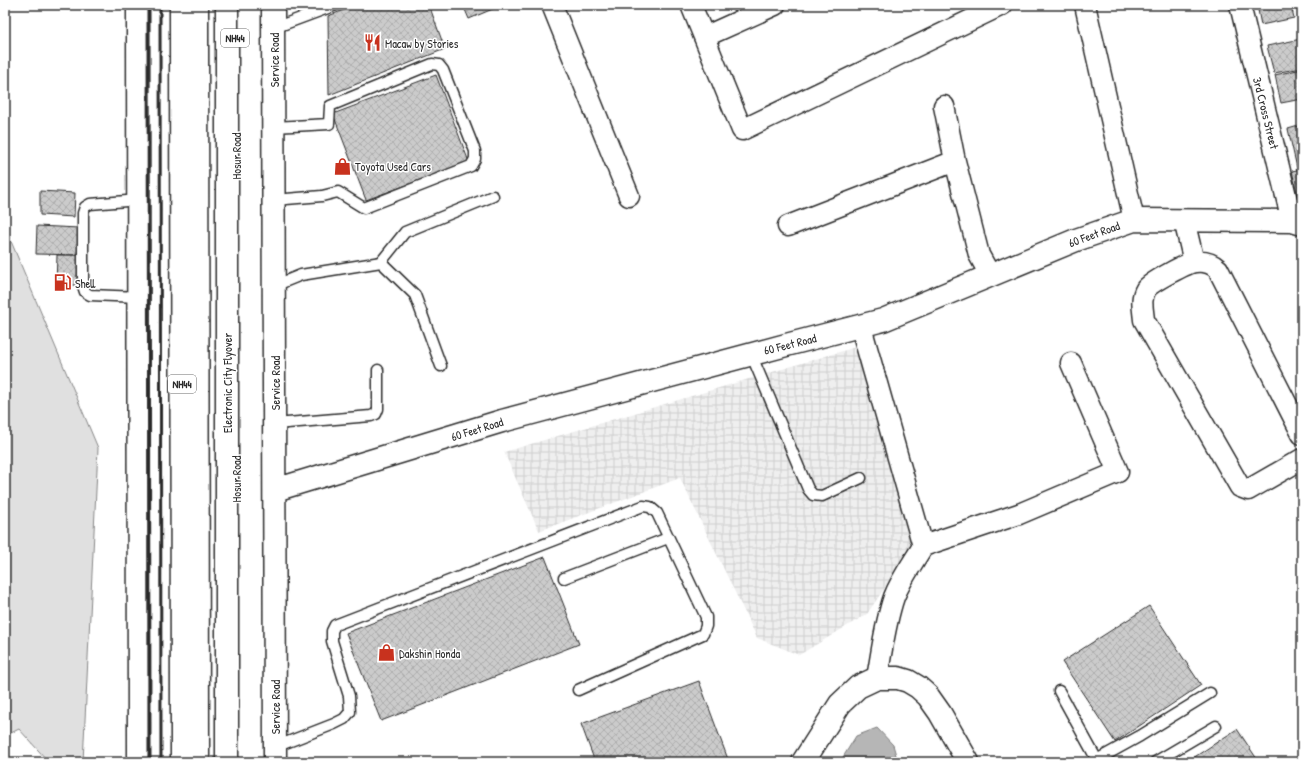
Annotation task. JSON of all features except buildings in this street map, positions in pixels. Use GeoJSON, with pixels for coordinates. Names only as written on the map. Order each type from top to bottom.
{"type":"FeatureCollection","features":[{"type":"Feature","properties":{"kind":"main road"},"geometry":{"type":"LineString","coordinates":[[138,5],[140,762]]}},
{"type":"Feature","properties":{"kind":"main road","name":"NH44"},"geometry":{"type":"LineString","coordinates":[[182,5],[182,762]]}},
{"type":"Feature","properties":{"kind":"main road"},"geometry":{"type":"LineString","coordinates":[[197,5],[198,762]]}},
{"type":"Feature","properties":{"kind":"main road","name":"Electronic City Flyover"},"geometry":{"type":"LineString","coordinates":[[226,762],[227,5]]}},
{"type":"Feature","properties":{"kind":"main road","name":"Hosur Road"},"geometry":{"type":"LineString","coordinates":[[235,5],[237,762]]}},
{"type":"Feature","properties":{"kind":"main road","name":"Service Road"},"geometry":{"type":"LineString","coordinates":[[273,5],[275,755]]}},
{"type":"Feature","properties":{"kind":"main road","name":"60 Feet Road"},"geometry":{"type":"LineString","coordinates":[[275,490],[502,422],[751,354],[861,327],[883,320],[1076,240],[1134,220],[1297,223]]}},
{"type":"Feature","properties":{"kind":"main road"},"geometry":{"type":"LineString","coordinates":[[803,762],[840,704],[858,687],[877,678],[898,678],[908,681],[928,696],[968,762]]}},
{"type":"Feature","properties":{"kind":"street"},"geometry":{"type":"LineString","coordinates":[[552,5],[630,196]]}},
{"type":"Feature","properties":{"kind":"street"},"geometry":{"type":"LineString","coordinates":[[691,5],[742,130],[1002,5]]}},
{"type":"Feature","properties":{"kind":"street"},"geometry":{"type":"LineString","coordinates":[[704,37],[775,5]]}},
{"type":"Feature","properties":{"kind":"street"},"geometry":{"type":"LineString","coordinates":[[1085,5],[1134,220]]}},
{"type":"Feature","properties":{"kind":"street","name":"3rd Cross Street"},"geometry":{"type":"LineString","coordinates":[[1240,5],[1297,223]]}},
{"type":"Feature","properties":{"kind":"street"},"geometry":{"type":"LineString","coordinates":[[944,106],[955,161],[979,256],[990,275]]}},
{"type":"Feature","properties":{"kind":"street"},"geometry":{"type":"LineString","coordinates":[[788,226],[955,161]]}},
{"type":"Feature","properties":{"kind":"street"},"geometry":{"type":"LineString","coordinates":[[1184,220],[1194,262]]}},
{"type":"Feature","properties":{"kind":"street"},"geometry":{"type":"LineString","coordinates":[[1302,434],[1218,269],[1212,263],[1194,262],[1159,278],[1147,288],[1142,300],[1144,320],[1240,487],[1248,490],[1302,459]]}},
{"type":"Feature","properties":{"kind":"street"},"geometry":{"type":"LineString","coordinates":[[861,327],[923,546]]}},
{"type":"Feature","properties":{"kind":"street"},"geometry":{"type":"LineString","coordinates":[[877,678],[888,620],[894,598],[903,579],[923,546],[1019,514],[1118,472],[1071,363]]}},
{"type":"Feature","properties":{"kind":"lane"},"geometry":{"type":"LineString","coordinates":[[274,28],[336,5]]}},
{"type":"Feature","properties":{"kind":"lane"},"geometry":{"type":"LineString","coordinates":[[274,127],[329,124],[330,106],[432,64],[439,65],[443,70],[475,151],[475,159],[471,166],[364,208],[338,192],[322,196],[274,200]]}},
{"type":"Feature","properties":{"kind":"lane"},"geometry":{"type":"LineString","coordinates":[[274,286],[301,275],[381,262],[405,232],[493,196]]}},
{"type":"Feature","properties":{"kind":"lane"},"geometry":{"type":"LineString","coordinates":[[139,200],[90,204],[85,207],[83,213],[83,286],[85,292],[90,295],[139,297]]}},
{"type":"Feature","properties":{"kind":"lane"},"geometry":{"type":"LineString","coordinates":[[381,262],[415,295],[441,366]]}},
{"type":"Feature","properties":{"kind":"lane"},"geometry":{"type":"LineString","coordinates":[[751,354],[808,489],[813,496],[822,496],[861,478]]}},
{"type":"Feature","properties":{"kind":"lane"},"geometry":{"type":"LineString","coordinates":[[275,424],[371,416],[376,414],[378,410],[378,370]]}},
{"type":"Feature","properties":{"kind":"lane"},"geometry":{"type":"LineString","coordinates":[[275,755],[344,719],[350,712],[349,696],[332,641],[332,631],[335,625],[643,506],[650,507],[657,513],[706,618],[706,626],[703,634],[578,690]]}},
{"type":"Feature","properties":{"kind":"lane"},"geometry":{"type":"LineString","coordinates":[[564,578],[668,538]]}},
{"type":"Feature","properties":{"kind":"lane"},"geometry":{"type":"LineString","coordinates":[[1059,691],[1095,761],[1140,736],[1210,693]]}},
{"type":"Feature","properties":{"kind":"lane"},"geometry":{"type":"LineString","coordinates":[[1155,762],[1216,726]]}},
{"type":"Feature","properties":{"kind":"shaded area"},"geometry":{"type":"Polygon","coordinates":[[[5,227],[98,448],[83,762],[47,762],[47,760],[19,729],[5,736],[5,227]]]}},
{"type":"Feature","properties":{"kind":"shaded area"},"geometry":{"type":"Polygon","coordinates":[[[856,347],[915,543],[867,614],[799,655],[757,638],[680,478],[539,531],[504,452],[856,347]]]}},
{"type":"Feature","properties":{"kind":"shaded area"},"geometry":{"type":"Polygon","coordinates":[[[877,728],[893,745],[898,762],[840,762],[856,736],[877,728]]]}},
{"type":"Feature","properties":{"kind":"railway"},"geometry":{"type":"LineString","coordinates":[[148,5],[149,762]]}},
{"type":"Feature","properties":{"kind":"railway"},"geometry":{"type":"LineString","coordinates":[[160,5],[161,762]]}},
{"type":"Feature","properties":{"kind":"place","name":"Macaw by Stories"},"geometry":{"type":"Point","coordinates":[372,43]}},
{"type":"Feature","properties":{"kind":"place","name":"Toyota Used Cars"},"geometry":{"type":"Point","coordinates":[342,166]}},
{"type":"Feature","properties":{"kind":"place","name":"Shell"},"geometry":{"type":"Point","coordinates":[62,283]}},
{"type":"Feature","properties":{"kind":"place","name":"Dakshin Honda"},"geometry":{"type":"Point","coordinates":[386,653]}}]}
